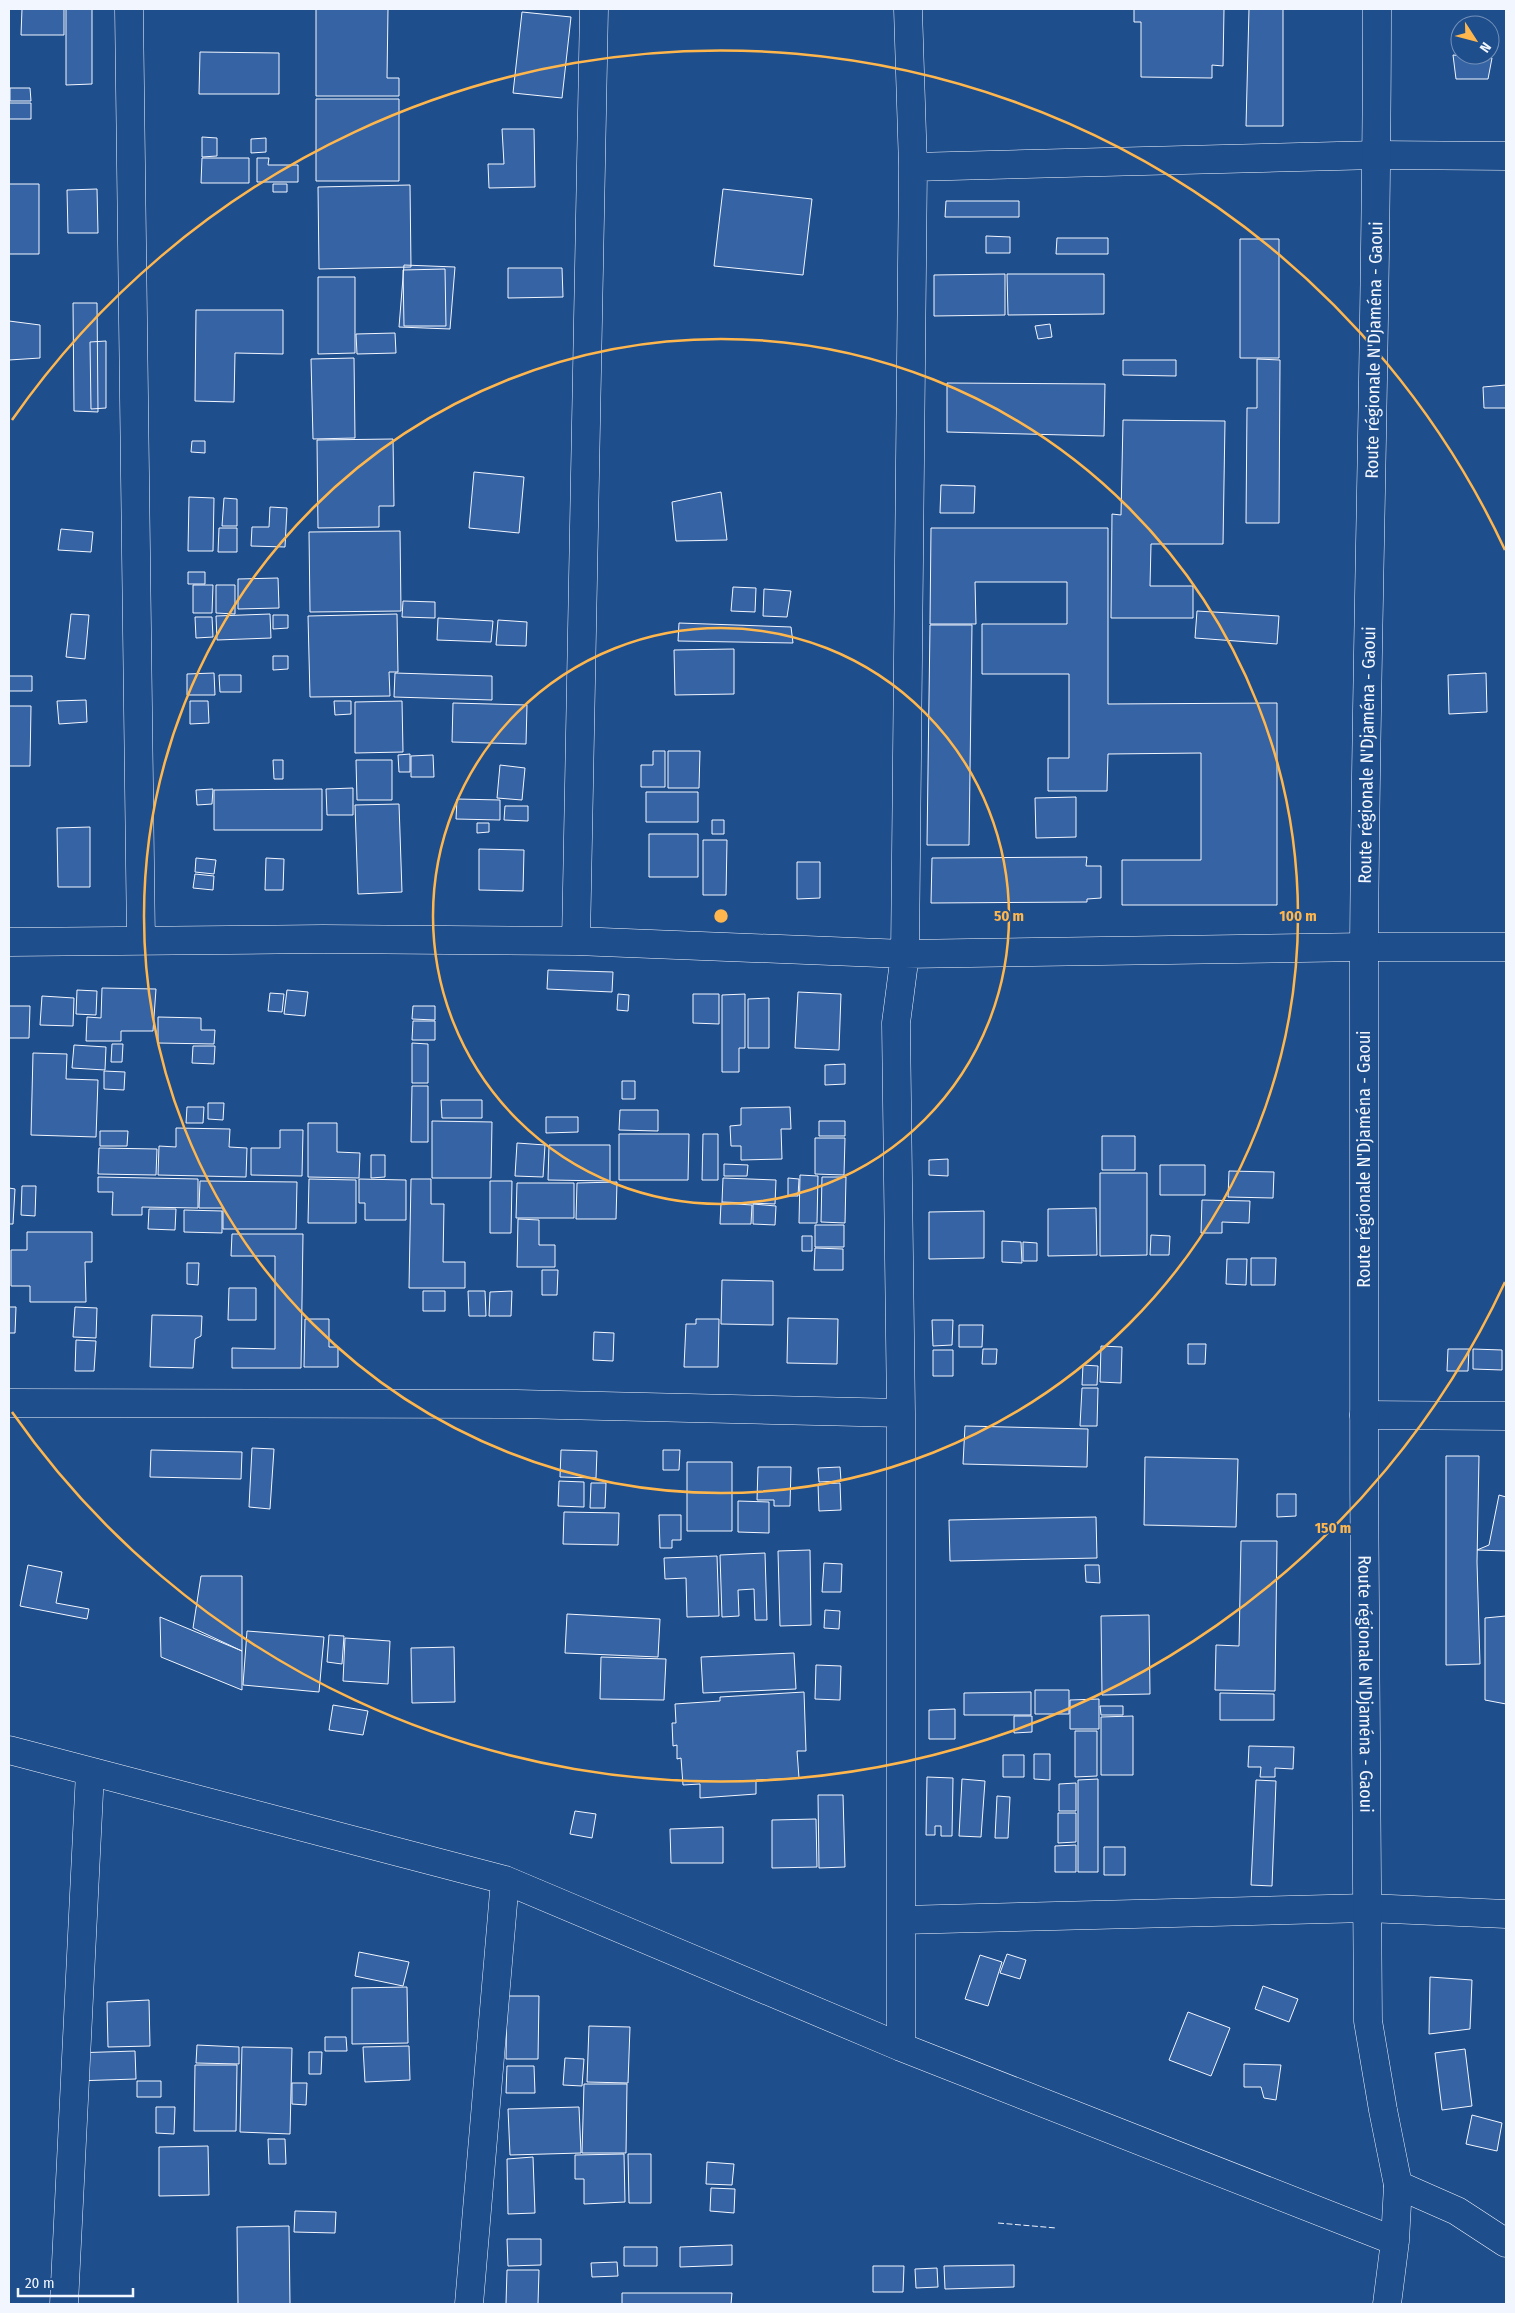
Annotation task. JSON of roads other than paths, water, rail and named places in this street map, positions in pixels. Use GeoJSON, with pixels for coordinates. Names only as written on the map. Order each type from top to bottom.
{"type":"FeatureCollection","features":[{"type":"Feature","properties":{"kind":"street"},"geometry":{"type":"LineString","coordinates":[[129,9],[141,941]]}},
{"type":"Feature","properties":{"kind":"street"},"geometry":{"type":"LineString","coordinates":[[576,941],[594,9]]}},
{"type":"Feature","properties":{"kind":"street"},"geometry":{"type":"LineString","coordinates":[[901,2047],[901,1413],[896,1023],[905,954],[913,167],[908,9]]}},
{"type":"Feature","properties":{"kind":"street","name":"Route régionale N'Djaména - Gaoui"},"geometry":{"type":"LineString","coordinates":[[1377,9],[1377,155],[1364,947],[1364,1415],[1368,2021],[1398,2185],[1395,2241],[1387,2304]]}},
{"type":"Feature","properties":{"kind":"street"},"geometry":{"type":"LineString","coordinates":[[913,167],[1377,155],[1506,156]]}},
{"type":"Feature","properties":{"kind":"street"},"geometry":{"type":"LineString","coordinates":[[9,942],[323,939],[576,941],[905,954],[1364,947],[1506,947]]}},
{"type":"Feature","properties":{"kind":"street"},"geometry":{"type":"LineString","coordinates":[[9,1403],[517,1404],[901,1413]]}},
{"type":"Feature","properties":{"kind":"street"},"geometry":{"type":"LineString","coordinates":[[1364,1415],[1506,1416]]}},
{"type":"Feature","properties":{"kind":"street"},"geometry":{"type":"LineString","coordinates":[[9,1750],[505,1880],[901,2047],[1395,2241]]}},
{"type":"Feature","properties":{"kind":"street"},"geometry":{"type":"LineString","coordinates":[[64,2304],[90,1772]]}},
{"type":"Feature","properties":{"kind":"street"},"geometry":{"type":"LineString","coordinates":[[469,2304],[505,1880]]}},
{"type":"Feature","properties":{"kind":"street"},"geometry":{"type":"LineString","coordinates":[[902,1920],[1367,1908],[1506,1914]]}},
{"type":"Feature","properties":{"kind":"street"},"geometry":{"type":"LineString","coordinates":[[1398,2185],[1457,2211],[1506,2243]]}}]}
